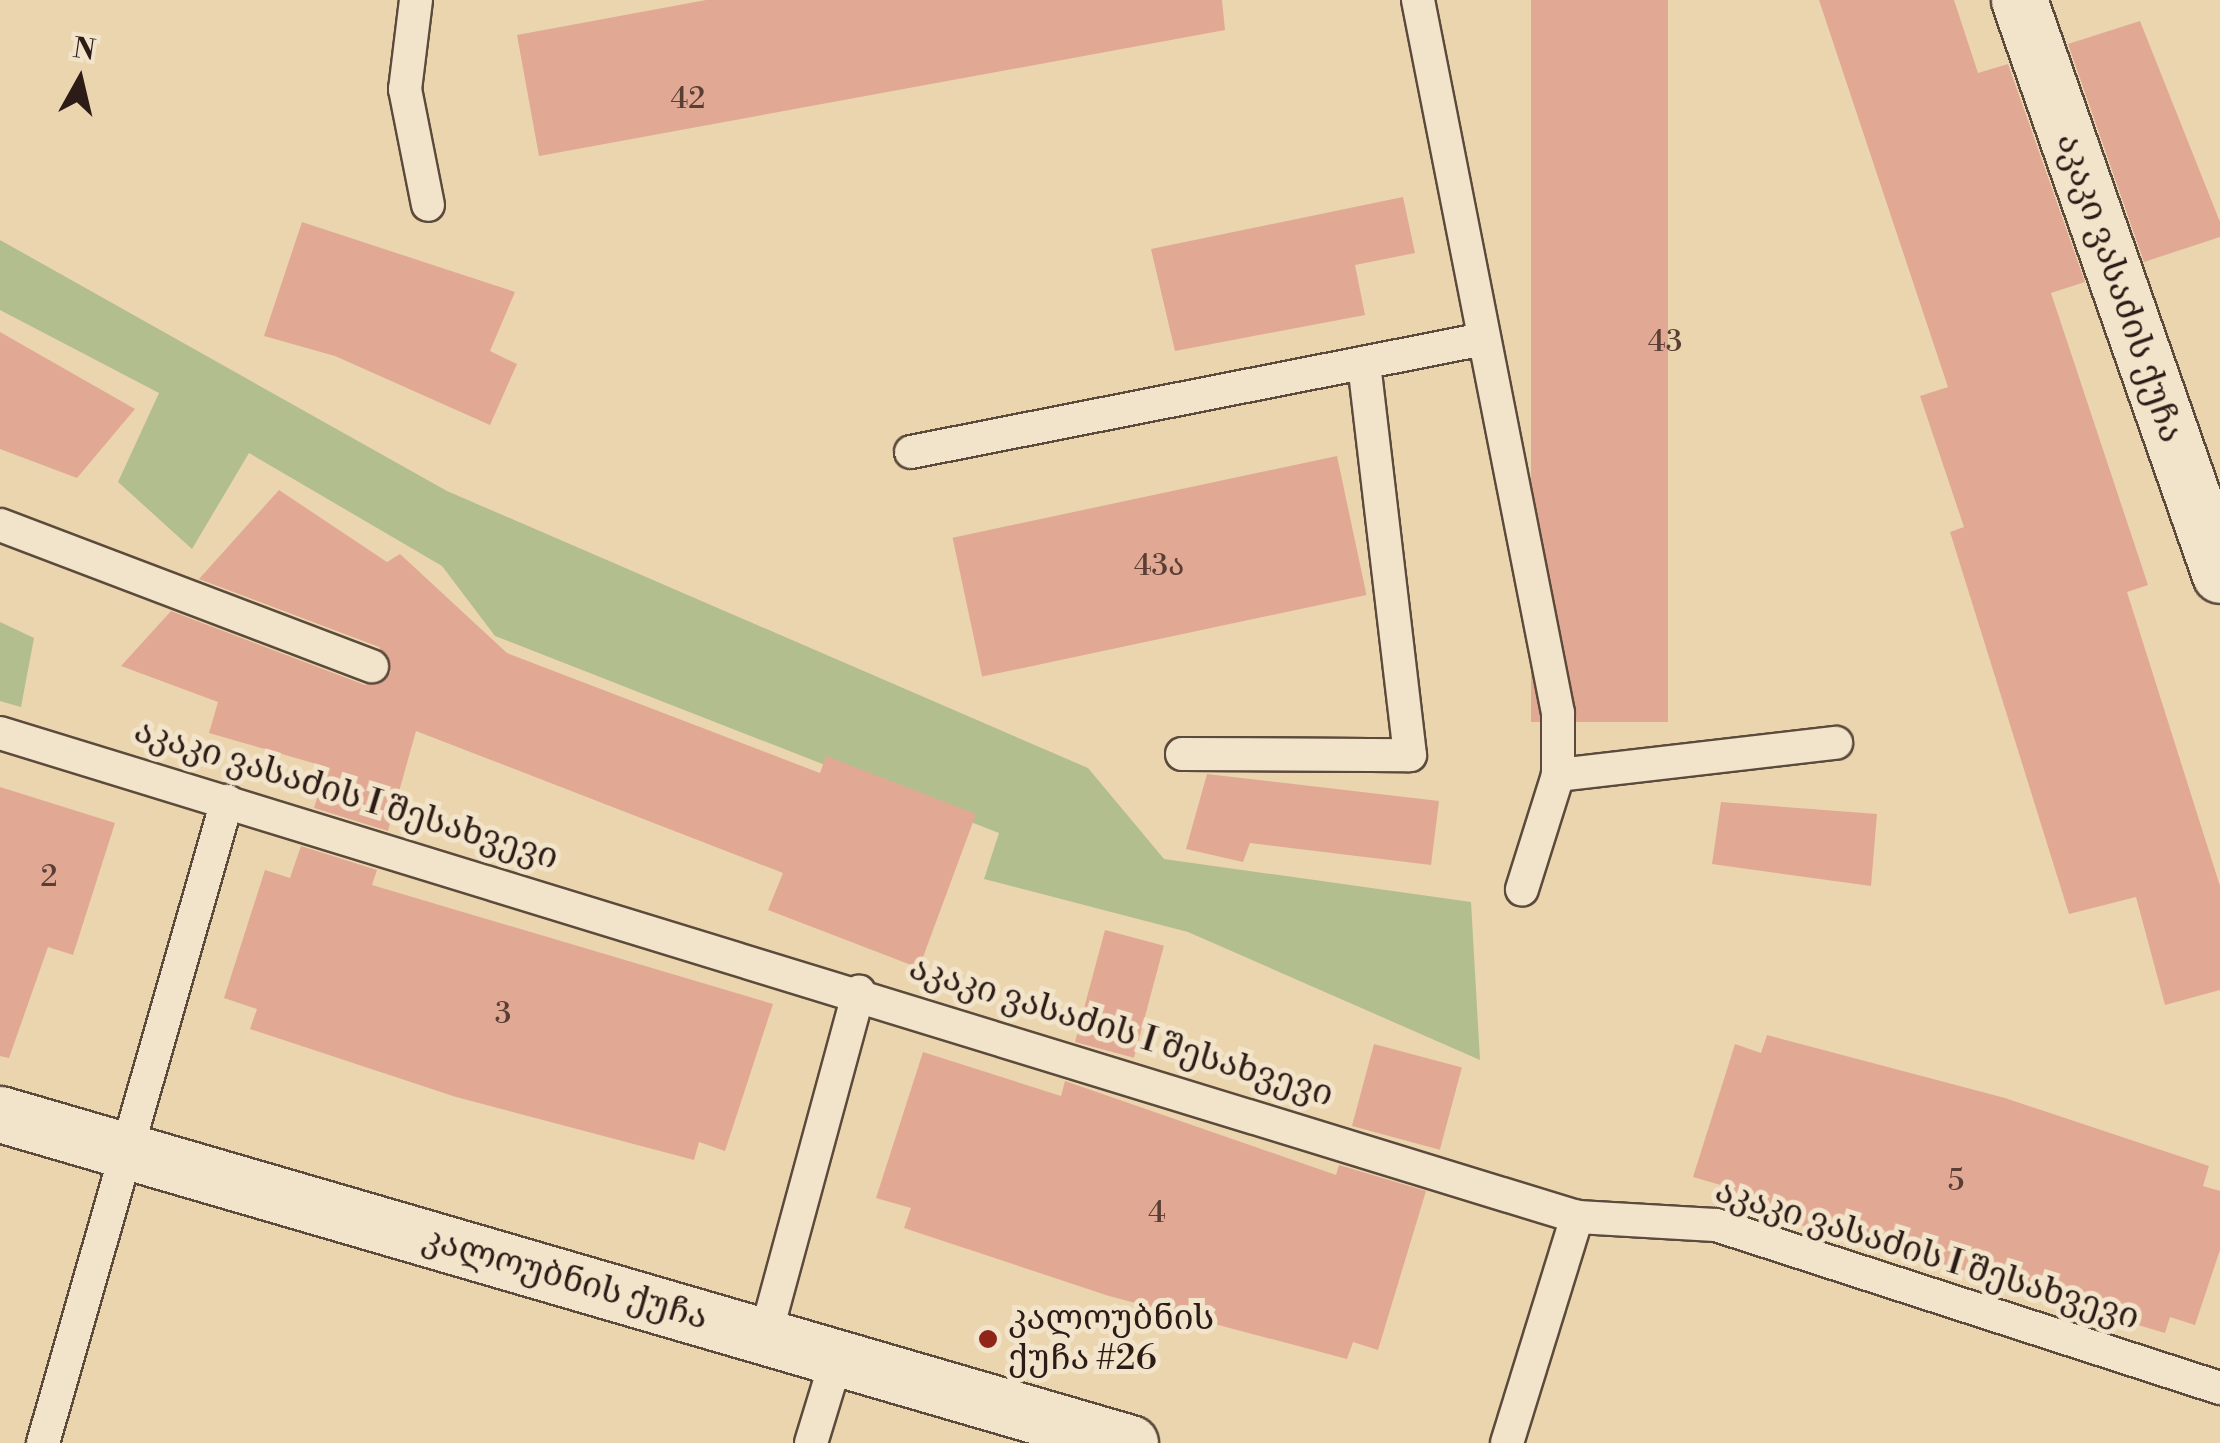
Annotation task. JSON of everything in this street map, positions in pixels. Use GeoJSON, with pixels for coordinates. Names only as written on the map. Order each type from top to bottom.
{"type":"FeatureCollection","features":[{"type":"Feature","properties":{"kind":"street","name":"აკაკი ვასაძის ქუჩა"},"geometry":{"type":"LineString","coordinates":[[2019,0],[2220,575]]}},
{"type":"Feature","properties":{"kind":"street","name":"კალოუბნის ქუჩა"},"geometry":{"type":"LineString","coordinates":[[0,1114],[1130,1443]]}},
{"type":"Feature","properties":{"kind":"lane"},"geometry":{"type":"LineString","coordinates":[[416,0],[405,88],[428,206]]}},
{"type":"Feature","properties":{"kind":"lane"},"geometry":{"type":"LineString","coordinates":[[1418,0],[1558,713],[1558,775],[1522,888]]}},
{"type":"Feature","properties":{"kind":"lane"},"geometry":{"type":"LineString","coordinates":[[911,452],[1484,339]]}},
{"type":"Feature","properties":{"kind":"lane"},"geometry":{"type":"LineString","coordinates":[[1182,754],[1410,756],[1364,363]]}},
{"type":"Feature","properties":{"kind":"lane"},"geometry":{"type":"LineString","coordinates":[[0,525],[372,666]]}},
{"type":"Feature","properties":{"kind":"lane","name":"აკაკი ვასაძის I შესახვევი"},"geometry":{"type":"LineString","coordinates":[[0,733],[858,992],[1576,1216],[1716,1225],[2220,1388]]}},
{"type":"Feature","properties":{"kind":"lane"},"geometry":{"type":"LineString","coordinates":[[1558,775],[1836,743]]}},
{"type":"Feature","properties":{"kind":"lane"},"geometry":{"type":"LineString","coordinates":[[43,1443],[122,1150],[227,801]]}},
{"type":"Feature","properties":{"kind":"lane"},"geometry":{"type":"LineString","coordinates":[[765,1337],[858,992]]}},
{"type":"Feature","properties":{"kind":"lane"},"geometry":{"type":"LineString","coordinates":[[1508,1443],[1576,1216]]}},
{"type":"Feature","properties":{"kind":"lane"},"geometry":{"type":"LineString","coordinates":[[811,1443],[837,1358]]}},
{"type":"Feature","properties":{"kind":"green space"},"geometry":{"type":"Polygon","coordinates":[[[0,240],[447,491],[1088,768],[1164,859],[1471,902],[1480,1060],[1188,932],[984,879],[999,833],[495,636],[442,566],[249,453],[192,549],[118,482],[159,393],[0,310],[0,240]]]}},
{"type":"Feature","properties":{"kind":"green space"},"geometry":{"type":"Polygon","coordinates":[[[0,622],[34,638],[21,707],[0,701],[0,622]]]}},
{"type":"Feature","properties":{"kind":"building"},"geometry":{"type":"Polygon","coordinates":[[[706,0],[1222,0],[1225,30],[539,156],[517,35],[706,0]]]}},
{"type":"Feature","properties":{"kind":"building"},"geometry":{"type":"Polygon","coordinates":[[[1531,0],[1668,0],[1668,722],[1531,722],[1531,0]]]}},
{"type":"Feature","properties":{"kind":"building"},"geometry":{"type":"Polygon","coordinates":[[[1819,0],[1954,0],[1978,73],[2008,64],[2085,282],[2051,293],[2148,585],[2127,592],[2220,886],[2220,990],[2165,1005],[2136,897],[2069,914],[1950,532],[1964,527],[1920,396],[1948,387],[1819,0]]]}},
{"type":"Feature","properties":{"kind":"building"},"geometry":{"type":"Polygon","coordinates":[[[2140,21],[2220,222],[2220,237],[2144,262],[2068,44],[2140,21]]]}},
{"type":"Feature","properties":{"kind":"building"},"geometry":{"type":"Polygon","coordinates":[[[1403,197],[1415,253],[1355,265],[1365,315],[1175,351],[1151,249],[1403,197]]]}},
{"type":"Feature","properties":{"kind":"building"},"geometry":{"type":"Polygon","coordinates":[[[302,222],[515,292],[490,351],[517,364],[490,425],[335,356],[264,336],[302,222]]]}},
{"type":"Feature","properties":{"kind":"building"},"geometry":{"type":"Polygon","coordinates":[[[0,332],[135,409],[77,478],[0,449],[0,332]]]}},
{"type":"Feature","properties":{"kind":"building"},"geometry":{"type":"Polygon","coordinates":[[[1337,456],[1367,595],[982,677],[953,538],[1337,456]]]}},
{"type":"Feature","properties":{"kind":"building"},"geometry":{"type":"Polygon","coordinates":[[[279,490],[387,562],[400,554],[507,653],[820,773],[826,756],[976,814],[919,968],[768,910],[783,873],[416,731],[388,831],[314,808],[327,767],[209,733],[218,702],[121,666],[171,611],[365,685],[391,672],[379,647],[199,579],[279,490]]]}},
{"type":"Feature","properties":{"kind":"building"},"geometry":{"type":"Polygon","coordinates":[[[1207,774],[1439,801],[1431,865],[1250,843],[1243,862],[1186,849],[1207,774]]]}},
{"type":"Feature","properties":{"kind":"building"},"geometry":{"type":"Polygon","coordinates":[[[0,787],[115,823],[73,955],[48,947],[9,1058],[0,1056],[0,787]]]}},
{"type":"Feature","properties":{"kind":"building"},"geometry":{"type":"Polygon","coordinates":[[[1721,802],[1877,814],[1871,886],[1712,864],[1721,802]]]}},
{"type":"Feature","properties":{"kind":"building"},"geometry":{"type":"Polygon","coordinates":[[[301,846],[377,870],[372,885],[773,1004],[725,1151],[699,1142],[694,1160],[456,1097],[250,1029],[257,1009],[224,998],[265,870],[290,878],[301,846]]]}},
{"type":"Feature","properties":{"kind":"building"},"geometry":{"type":"Polygon","coordinates":[[[1105,930],[1164,946],[1134,1058],[1075,1042],[1105,930]]]}},
{"type":"Feature","properties":{"kind":"building"},"geometry":{"type":"Polygon","coordinates":[[[1767,1035],[2005,1098],[2209,1166],[2203,1186],[2220,1191],[2220,1250],[2195,1325],[2170,1317],[2165,1333],[1719,1201],[1724,1186],[1693,1177],[1735,1044],[1761,1053],[1767,1035]]]}},
{"type":"Feature","properties":{"kind":"building"},"geometry":{"type":"Polygon","coordinates":[[[1374,1044],[1462,1068],[1440,1150],[1352,1126],[1374,1044]]]}},
{"type":"Feature","properties":{"kind":"building"},"geometry":{"type":"Polygon","coordinates":[[[923,1052],[1061,1096],[1065,1081],[1336,1175],[1339,1165],[1426,1191],[1378,1350],[1353,1342],[1347,1359],[1109,1296],[904,1228],[911,1208],[876,1198],[923,1052]]]}},
{"type":"Feature","properties":{"kind":"place","name":"კალოუბნის ქუჩა #26"},"geometry":{"type":"Point","coordinates":[988,1339]}}]}
